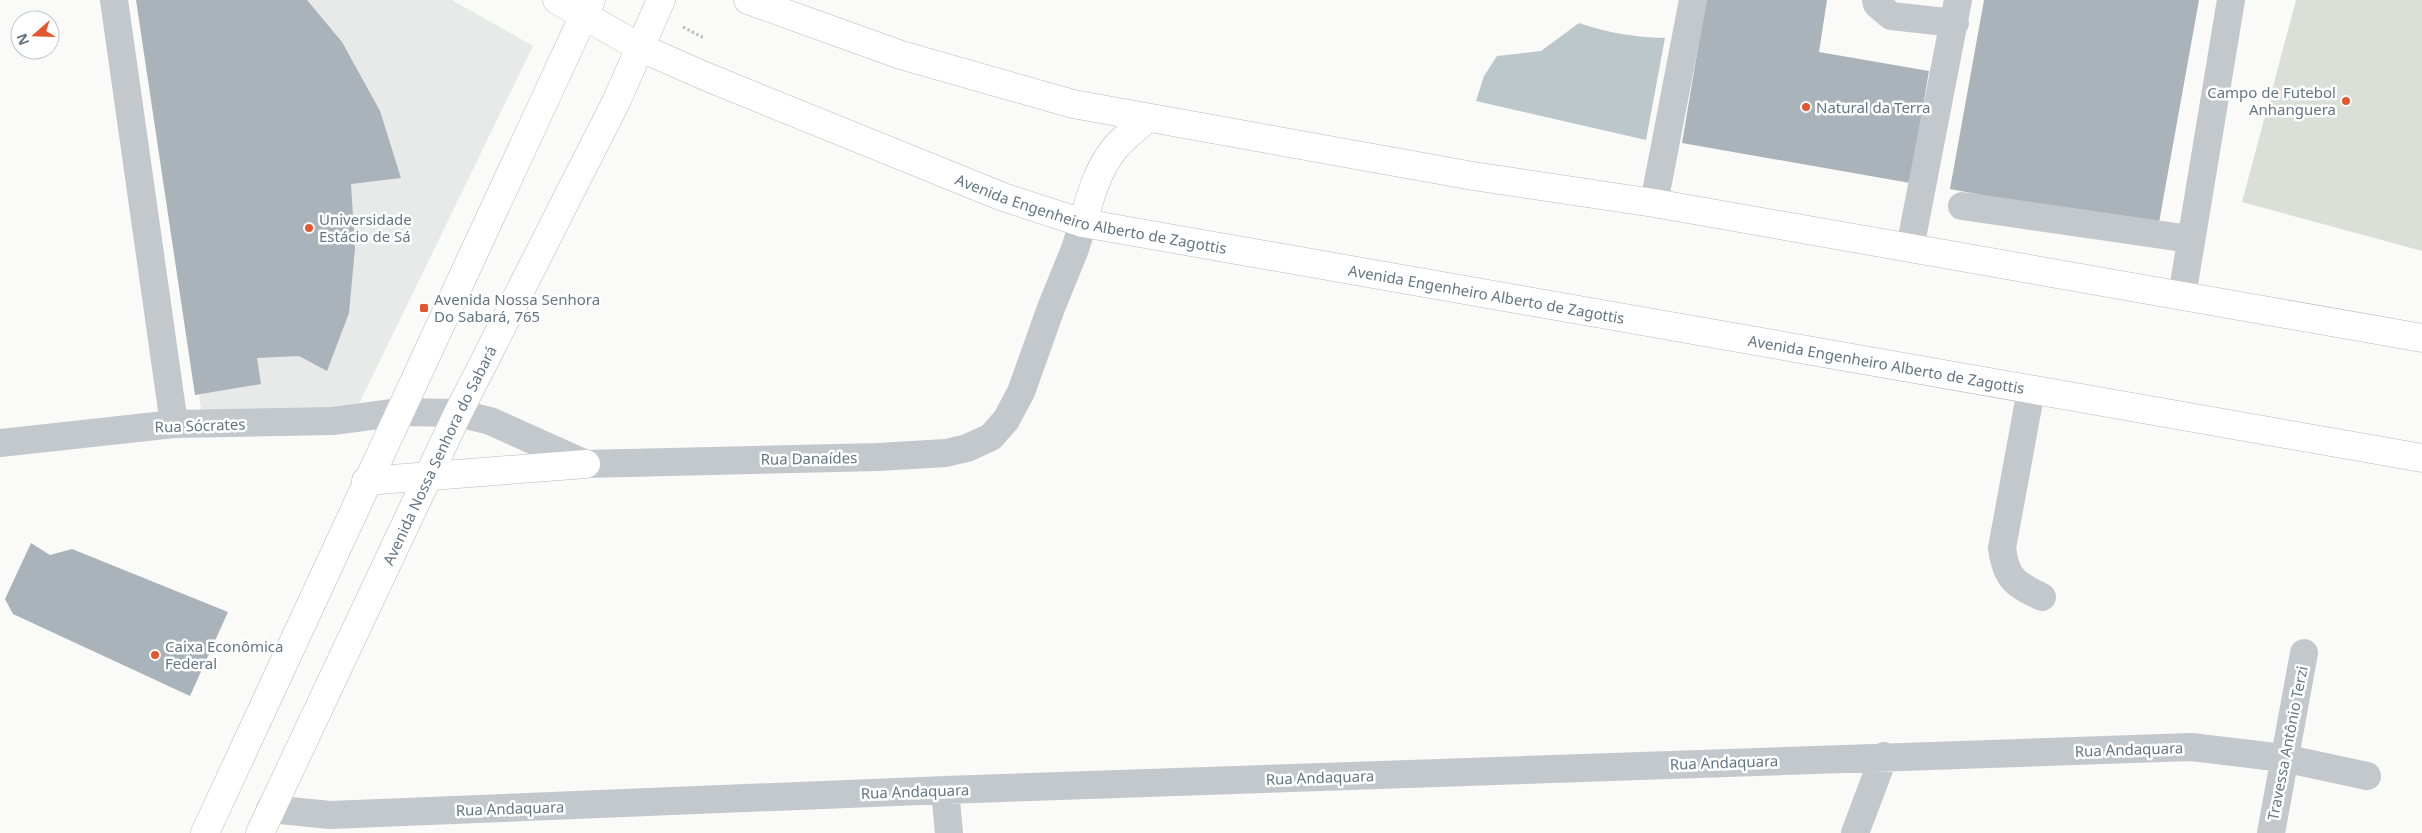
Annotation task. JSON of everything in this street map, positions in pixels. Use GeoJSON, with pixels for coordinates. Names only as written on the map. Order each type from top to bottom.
{"type":"FeatureCollection","features":[{"type":"Feature","properties":{"kind":"main road","name":"Avenida Engenheiro Alberto de Zagottis"},"geometry":{"type":"LineString","coordinates":[[557,0],[588,8],[641,48],[707,77],[1003,197],[1083,223],[2422,458]]}},
{"type":"Feature","properties":{"kind":"main road","name":"Avenida Nossa Senhora do Sabará"},"geometry":{"type":"LineString","coordinates":[[265,821],[458,413],[641,48],[661,0]]}},
{"type":"Feature","properties":{"kind":"main road"},"geometry":{"type":"LineString","coordinates":[[748,0],[900,55],[1073,104],[1473,176],[1654,203],[2422,338]]}},
{"type":"Feature","properties":{"kind":"main road"},"geometry":{"type":"LineString","coordinates":[[204,833],[556,72],[588,8]]}},
{"type":"Feature","properties":{"kind":"main road"},"geometry":{"type":"LineString","coordinates":[[1083,223],[1092,189],[1102,168],[1116,148],[1147,118]]}},
{"type":"Feature","properties":{"kind":"main road"},"geometry":{"type":"LineString","coordinates":[[366,481],[586,464]]}},
{"type":"Feature","properties":{"kind":"street"},"geometry":{"type":"LineString","coordinates":[[114,0],[174,424]]}},
{"type":"Feature","properties":{"kind":"street"},"geometry":{"type":"LineString","coordinates":[[1654,203],[1693,0]]}},
{"type":"Feature","properties":{"kind":"street"},"geometry":{"type":"LineString","coordinates":[[1876,0],[1877,4],[1891,16],[1957,12],[1910,248]]}},
{"type":"Feature","properties":{"kind":"street"},"geometry":{"type":"LineString","coordinates":[[2182,296],[2231,0]]}},
{"type":"Feature","properties":{"kind":"street"},"geometry":{"type":"LineString","coordinates":[[1962,206],[2190,239]]}},
{"type":"Feature","properties":{"kind":"street","name":"Rua Danaídes"},"geometry":{"type":"LineString","coordinates":[[400,412],[458,413],[490,421],[586,464],[878,457],[946,453],[968,448],[991,436],[1006,420],[1021,392],[1083,223]]}},
{"type":"Feature","properties":{"kind":"street"},"geometry":{"type":"LineString","coordinates":[[2031,390],[2002,548],[2004,565],[2017,586],[2042,597]]}},
{"type":"Feature","properties":{"kind":"street","name":"Rua Sócrates"},"geometry":{"type":"LineString","coordinates":[[0,443],[174,424],[334,421],[400,412]]}},
{"type":"Feature","properties":{"kind":"street","name":"Travessa Antônio Terzi"},"geometry":{"type":"LineString","coordinates":[[2271,833],[2283,758],[2304,652]]}},
{"type":"Feature","properties":{"kind":"street","name":"Rua Andaquara"},"geometry":{"type":"LineString","coordinates":[[265,821],[325,824],[945,790],[1884,756],[2191,747],[2283,758],[2367,776]]}},
{"type":"Feature","properties":{"kind":"street"},"geometry":{"type":"LineString","coordinates":[[1855,833],[1884,756]]}},
{"type":"Feature","properties":{"kind":"street"},"geometry":{"type":"LineString","coordinates":[[945,790],[949,833]]}},
{"type":"Feature","properties":{"kind":"shaded area","name":"Universidade Estácio de Sá"},"geometry":{"type":"Polygon","coordinates":[[[137,0],[452,0],[533,46],[356,410],[202,415],[137,0]]]}},
{"type":"Feature","properties":{"kind":"shaded area","name":"Campo de Futebol Anhanguera"},"geometry":{"type":"Polygon","coordinates":[[[2296,0],[2422,0],[2422,251],[2242,202],[2296,0]]]}},
{"type":"Feature","properties":{"kind":"shaded area"},"geometry":{"type":"Polygon","coordinates":[[[1579,23],[1622,34],[1665,38],[1646,140],[1476,101],[1484,76],[1497,56],[1541,51],[1579,23]]]}},
{"type":"Feature","properties":{"kind":"building","name":"Universidade Estácio de Sá"},"geometry":{"type":"Polygon","coordinates":[[[136,0],[307,0],[342,42],[380,111],[401,178],[351,184],[355,248],[349,313],[327,371],[299,356],[257,358],[261,384],[195,395],[136,0]]]}},
{"type":"Feature","properties":{"kind":"building","name":"Natural da Terra"},"geometry":{"type":"Polygon","coordinates":[[[1706,0],[1827,0],[1819,52],[1929,71],[1910,183],[1682,143],[1706,0]]]}},
{"type":"Feature","properties":{"kind":"building"},"geometry":{"type":"Polygon","coordinates":[[[1984,0],[2199,0],[2158,228],[1950,189],[1984,0]]]}},
{"type":"Feature","properties":{"kind":"building","name":"Caixa Econômica Federal"},"geometry":{"type":"Polygon","coordinates":[[[31,543],[50,555],[72,549],[228,612],[190,696],[13,614],[5,599],[31,543]]]}},
{"type":"Feature","properties":{"kind":"place","name":"Campo de Futebol Anhanguera"},"geometry":{"type":"Point","coordinates":[2346,101]}},
{"type":"Feature","properties":{"kind":"place","name":"Natural da Terra"},"geometry":{"type":"Point","coordinates":[1806,107]}},
{"type":"Feature","properties":{"kind":"place","name":"Universidade Estácio de Sá"},"geometry":{"type":"Point","coordinates":[309,228]}},
{"type":"Feature","properties":{"kind":"place","name":"Avenida Nossa Senhora Do Sabará, 765"},"geometry":{"type":"Point","coordinates":[424,308]}},
{"type":"Feature","properties":{"kind":"place","name":"Caixa Econômica Federal"},"geometry":{"type":"Point","coordinates":[155,655]}}]}
